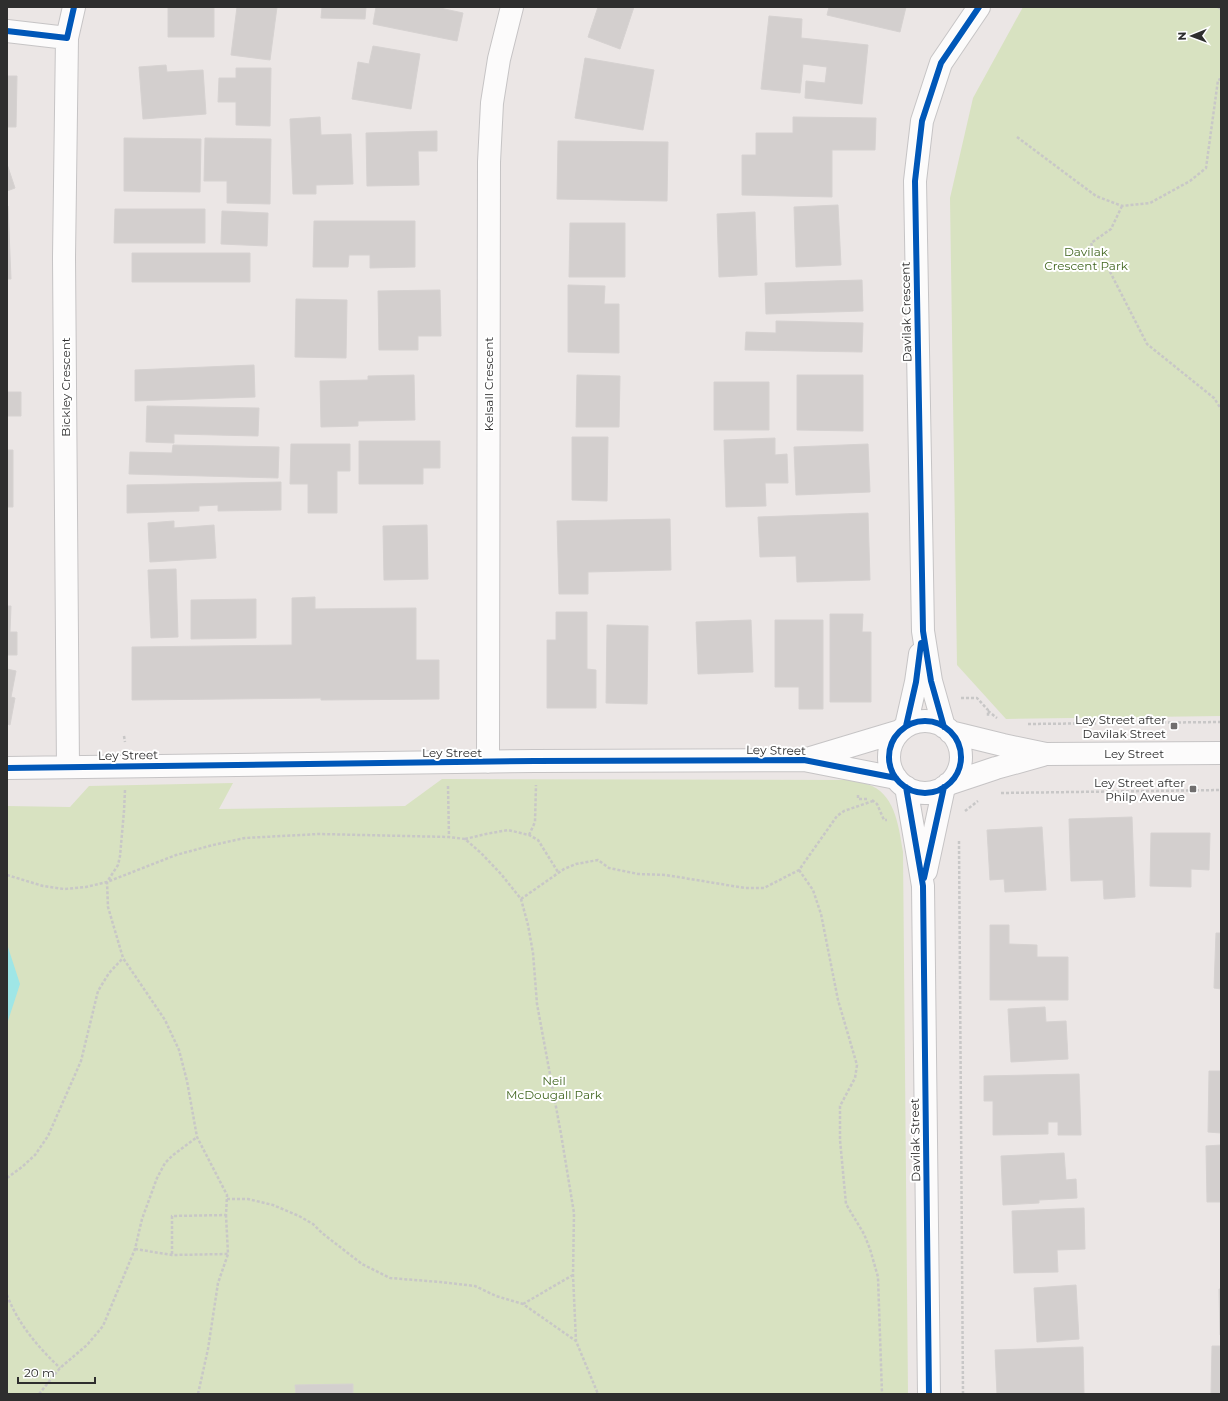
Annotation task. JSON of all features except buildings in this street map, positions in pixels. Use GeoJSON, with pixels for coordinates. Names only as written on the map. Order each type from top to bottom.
{"type":"FeatureCollection","features":[{"type":"Feature","properties":{"kind":"street","name":"Bickley Crescent"},"geometry":{"type":"LineString","coordinates":[[68,767],[64,258],[67,38],[74,7]]}},
{"type":"Feature","properties":{"kind":"street","name":"Kelsall Crescent"},"geometry":{"type":"LineString","coordinates":[[488,762],[488,162],[493,95],[499,59],[512,7]]}},
{"type":"Feature","properties":{"kind":"street","name":"Davilak Crescent"},"geometry":{"type":"LineString","coordinates":[[947,730],[931,680],[923,631],[915,181],[922,121],[941,63],[979,7]]}},
{"type":"Feature","properties":{"kind":"street"},"geometry":{"type":"LineString","coordinates":[[7,31],[67,38]]}},
{"type":"Feature","properties":{"kind":"street","name":"Davilak Crescent"},"geometry":{"type":"LineString","coordinates":[[903,729],[916,682],[923,631]]}},
{"type":"Feature","properties":{"kind":"street","name":"Ley Street"},"geometry":{"type":"LineString","coordinates":[[804,760],[903,729],[913,723],[929,721],[937,723],[947,730],[1003,745],[1046,754],[1221,753]]}},
{"type":"Feature","properties":{"kind":"street"},"geometry":{"type":"LineString","coordinates":[[901,782],[890,766],[889,755],[891,744],[903,729]]}},
{"type":"Feature","properties":{"kind":"street"},"geometry":{"type":"LineString","coordinates":[[946,785],[957,772],[960,758],[958,744],[947,730]]}},
{"type":"Feature","properties":{"kind":"street","name":"Ley Street"},"geometry":{"type":"LineString","coordinates":[[7,768],[804,760],[901,782],[922,792],[933,792],[946,785],[996,768],[1046,754]]}},
{"type":"Feature","properties":{"kind":"street","name":"Davilak Street"},"geometry":{"type":"LineString","coordinates":[[901,782],[923,886]]}},
{"type":"Feature","properties":{"kind":"street","name":"Davilak Street"},"geometry":{"type":"LineString","coordinates":[[929,1394],[923,886],[931,842],[946,785]]}},
{"type":"Feature","properties":{"kind":"path"},"geometry":{"type":"LineString","coordinates":[[1017,137],[1096,196],[1122,206],[1150,203],[1190,181],[1206,168],[1218,80],[1221,79]]}},
{"type":"Feature","properties":{"kind":"path"},"geometry":{"type":"LineString","coordinates":[[1122,206],[1111,229],[1091,243],[1094,252],[1105,262],[1147,344],[1214,398],[1221,409]]}},
{"type":"Feature","properties":{"kind":"path"},"geometry":{"type":"LineString","coordinates":[[988,710],[999,719]]}},
{"type":"Feature","properties":{"kind":"path"},"geometry":{"type":"LineString","coordinates":[[1027,724],[1221,722]]}},
{"type":"Feature","properties":{"kind":"path"},"geometry":{"type":"LineString","coordinates":[[124,736],[125,742]]}},
{"type":"Feature","properties":{"kind":"path"},"geometry":{"type":"LineString","coordinates":[[448,782],[449,837]]}},
{"type":"Feature","properties":{"kind":"path"},"geometry":{"type":"LineString","coordinates":[[529,835],[535,822],[536,782]]}},
{"type":"Feature","properties":{"kind":"path"},"geometry":{"type":"LineString","coordinates":[[125,788],[118,865],[107,882],[108,907],[123,958],[166,1020],[179,1050],[193,1110],[196,1137],[226,1195],[227,1200],[226,1215],[228,1254],[218,1283],[208,1349],[198,1394]]}},
{"type":"Feature","properties":{"kind":"path"},"geometry":{"type":"LineString","coordinates":[[996,793],[1221,790]]}},
{"type":"Feature","properties":{"kind":"path"},"geometry":{"type":"LineString","coordinates":[[521,899],[558,872],[576,864],[598,860],[609,868],[638,874],[666,875],[745,888],[764,888],[799,870],[832,822],[844,811],[873,801],[877,804],[884,820],[889,820]]}},
{"type":"Feature","properties":{"kind":"path"},"geometry":{"type":"LineString","coordinates":[[7,875],[43,886],[64,889],[86,887],[107,882],[176,855],[213,844],[245,838],[319,834],[449,837],[465,839],[508,830],[529,835],[538,840],[558,872]]}},
{"type":"Feature","properties":{"kind":"path"},"geometry":{"type":"LineString","coordinates":[[465,839],[501,874],[521,899],[528,925],[533,953],[537,1004],[574,1213],[573,1275],[576,1341],[598,1394]]}},
{"type":"Feature","properties":{"kind":"path"},"geometry":{"type":"LineString","coordinates":[[959,839],[963,1394]]}},
{"type":"Feature","properties":{"kind":"path"},"geometry":{"type":"LineString","coordinates":[[799,870],[813,890],[819,908],[838,1000],[857,1065],[855,1078],[840,1106],[840,1140],[846,1204],[864,1234],[870,1248],[878,1277],[882,1394]]}},
{"type":"Feature","properties":{"kind":"path"},"geometry":{"type":"LineString","coordinates":[[7,1178],[22,1168],[35,1154],[48,1136],[81,1062],[98,991],[109,973],[123,958]]}},
{"type":"Feature","properties":{"kind":"path"},"geometry":{"type":"LineString","coordinates":[[39,1394],[60,1368],[87,1345],[103,1326],[135,1249],[142,1220],[157,1178],[165,1163],[196,1137]]}},
{"type":"Feature","properties":{"kind":"path"},"geometry":{"type":"LineString","coordinates":[[227,1200],[248,1199],[273,1205],[299,1216],[313,1224],[322,1233],[362,1264],[390,1278],[475,1286],[496,1296],[523,1304],[576,1341]]}},
{"type":"Feature","properties":{"kind":"path"},"geometry":{"type":"LineString","coordinates":[[172,1255],[172,1216],[226,1215]]}},
{"type":"Feature","properties":{"kind":"path"},"geometry":{"type":"LineString","coordinates":[[135,1249],[172,1255],[228,1254]]}},
{"type":"Feature","properties":{"kind":"path"},"geometry":{"type":"LineString","coordinates":[[523,1304],[573,1275]]}},
{"type":"Feature","properties":{"kind":"path"},"geometry":{"type":"LineString","coordinates":[[7,1294],[17,1315],[29,1334],[60,1368]]}},
{"type":"Feature","properties":{"kind":"green space","name":"Davilak Crescent Park"},"geometry":{"type":"Polygon","coordinates":[[[1023,7],[1221,7],[1221,716],[1006,719],[957,665],[950,198],[973,98],[1023,7]]]}},
{"type":"Feature","properties":{"kind":"green space","name":"Neil McDougall Park"},"geometry":{"type":"Polygon","coordinates":[[[442,779],[850,780],[872,786],[880,791],[886,798],[895,814],[903,852],[908,1394],[7,1394],[7,806],[70,807],[89,786],[233,783],[219,809],[405,806],[442,779]]]}},
{"type":"Feature","properties":{"kind":"water"},"geometry":{"type":"Polygon","coordinates":[[[7,944],[20,984],[7,1024],[7,944]]]}},
{"type":"Feature","properties":{"kind":"cycle path"},"geometry":{"type":"LineString","coordinates":[[7,31],[67,38],[74,7]]}},
{"type":"Feature","properties":{"kind":"cycle path"},"geometry":{"type":"LineString","coordinates":[[944,727],[931,681],[923,631],[915,181],[922,121],[941,63],[979,7]]}},
{"type":"Feature","properties":{"kind":"cycle path"},"geometry":{"type":"LineString","coordinates":[[906,726],[916,682],[921,643]]}},
{"type":"Feature","properties":{"kind":"cycle path"},"geometry":{"type":"LineString","coordinates":[[925,721],[945,727],[955,737],[961,757],[955,777],[945,787],[925,793],[905,787],[895,777],[889,757],[895,737],[905,727],[925,721]]}},
{"type":"Feature","properties":{"kind":"cycle path"},"geometry":{"type":"LineString","coordinates":[[7,768],[535,761],[804,760],[896,778]]}},
{"type":"Feature","properties":{"kind":"cycle path"},"geometry":{"type":"LineString","coordinates":[[906,787],[923,886],[929,1394]]}},
{"type":"Feature","properties":{"kind":"cycle path"},"geometry":{"type":"LineString","coordinates":[[924,878],[944,787]]}},
{"type":"Feature","properties":{"kind":"place","name":"Ley Street after Davilak Street"},"geometry":{"type":"Point","coordinates":[1174,726]}},
{"type":"Feature","properties":{"kind":"place","name":"Ley Street after Philp Avenue"},"geometry":{"type":"Point","coordinates":[1193,789]}}]}
